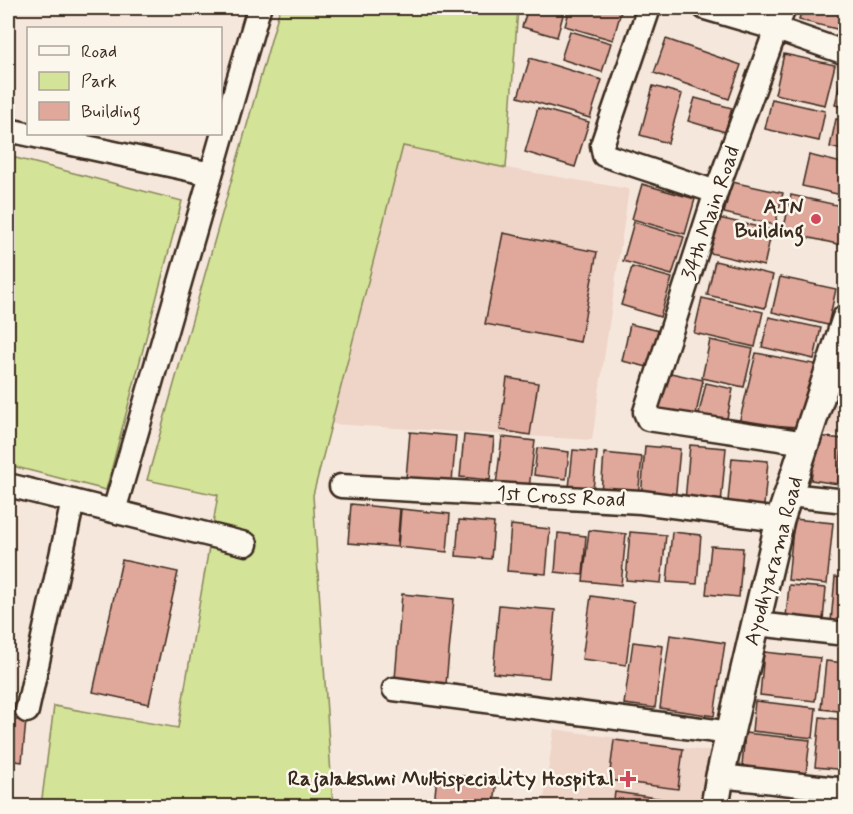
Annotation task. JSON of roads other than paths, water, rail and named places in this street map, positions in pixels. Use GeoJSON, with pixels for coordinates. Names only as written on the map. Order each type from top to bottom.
{"type":"FeatureCollection","features":[{"type":"Feature","properties":{"kind":"street"},"geometry":{"type":"LineString","coordinates":[[114,511],[259,8]]}},
{"type":"Feature","properties":{"kind":"street"},"geometry":{"type":"LineString","coordinates":[[649,8],[602,146],[604,154],[716,192]]}},
{"type":"Feature","properties":{"kind":"street"},"geometry":{"type":"LineString","coordinates":[[705,8],[777,29],[846,53]]}},
{"type":"Feature","properties":{"kind":"street","name":"34th Main Road"},"geometry":{"type":"LineString","coordinates":[[783,8],[716,192],[645,412],[648,419],[806,443]]}},
{"type":"Feature","properties":{"kind":"street"},"geometry":{"type":"LineString","coordinates":[[8,130],[27,134]]}},
{"type":"Feature","properties":{"kind":"street"},"geometry":{"type":"LineString","coordinates":[[31,135],[211,174]]}},
{"type":"Feature","properties":{"kind":"street","name":"Ayodhyarama Road"},"geometry":{"type":"LineString","coordinates":[[715,807],[720,776],[780,520],[846,319]]}},
{"type":"Feature","properties":{"kind":"street"},"geometry":{"type":"LineString","coordinates":[[8,485],[246,544]]}},
{"type":"Feature","properties":{"kind":"street","name":"1st Cross Road"},"geometry":{"type":"LineString","coordinates":[[341,486],[641,502],[780,520]]}},
{"type":"Feature","properties":{"kind":"street"},"geometry":{"type":"LineString","coordinates":[[789,495],[846,501]]}},
{"type":"Feature","properties":{"kind":"street"},"geometry":{"type":"LineString","coordinates":[[27,711],[73,501]]}},
{"type":"Feature","properties":{"kind":"street"},"geometry":{"type":"LineString","coordinates":[[757,624],[846,634]]}},
{"type":"Feature","properties":{"kind":"street"},"geometry":{"type":"LineString","coordinates":[[394,689],[731,733]]}},
{"type":"Feature","properties":{"kind":"street"},"geometry":{"type":"LineString","coordinates":[[720,776],[846,790]]}},
{"type":"Feature","properties":{"kind":"place","name":"AJN Building"},"geometry":{"type":"Point","coordinates":[816,219]}},
{"type":"Feature","properties":{"kind":"place","name":"Rajalakshmi Multispeciality Hospital"},"geometry":{"type":"Point","coordinates":[628,779]}}]}
